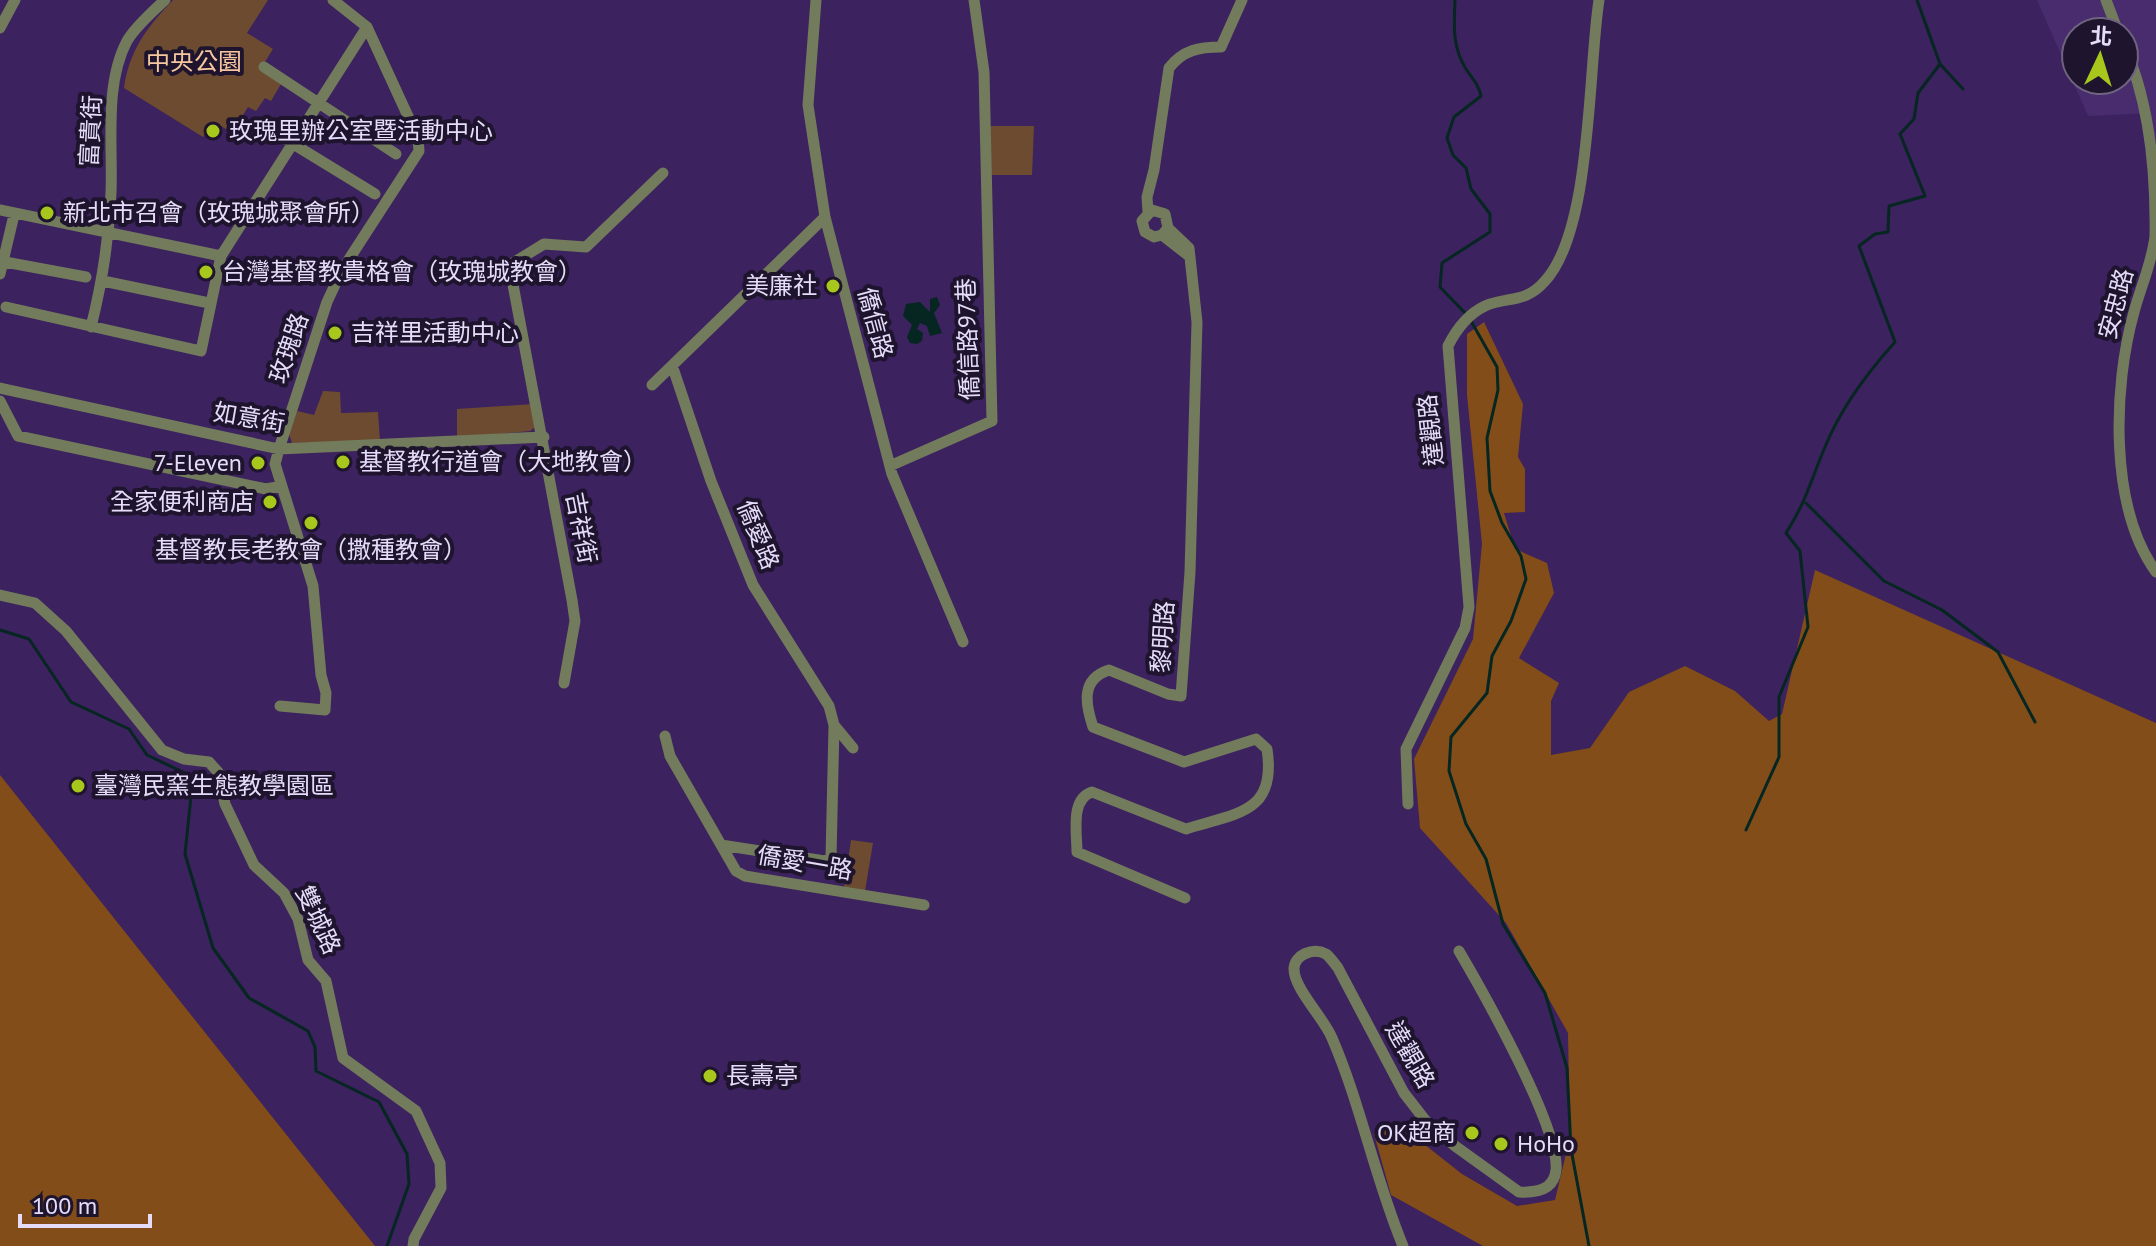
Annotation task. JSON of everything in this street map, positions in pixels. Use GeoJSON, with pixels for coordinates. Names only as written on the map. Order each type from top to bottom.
{"type":"FeatureCollection","features":[{"type":"Feature","properties":{"kind":"street"},"geometry":{"type":"LineString","coordinates":[[0,28],[15,0]]}},
{"type":"Feature","properties":{"kind":"street","name":"富貴街"},"geometry":{"type":"LineString","coordinates":[[91,327],[103,281],[111,137],[119,68],[128,40],[165,0]]}},
{"type":"Feature","properties":{"kind":"street","name":"玫瑰路"},"geometry":{"type":"LineString","coordinates":[[280,706],[325,710],[326,693],[321,675],[313,586],[275,464],[327,302],[342,270],[419,151],[418,138],[367,27],[333,0]]}},
{"type":"Feature","properties":{"kind":"street","name":"僑信路"},"geometry":{"type":"LineString","coordinates":[[816,0],[808,105],[825,217],[892,465],[963,642]]}},
{"type":"Feature","properties":{"kind":"street","name":"僑信路97巷"},"geometry":{"type":"LineString","coordinates":[[892,465],[992,421],[984,72],[974,0]]}},
{"type":"Feature","properties":{"kind":"street","name":"黎明路"},"geometry":{"type":"LineString","coordinates":[[1152,211],[1168,218],[1165,231],[1154,237],[1145,232],[1142,221],[1152,211],[1150,185],[1169,68],[1178,56],[1200,47],[1221,47],[1242,0]]}},
{"type":"Feature","properties":{"kind":"street","name":"達觀路"},"geometry":{"type":"LineString","coordinates":[[1408,804],[1406,749],[1465,628],[1469,607],[1448,346],[1458,327],[1485,306],[1527,296],[1547,280],[1565,246],[1582,177],[1599,0]]}},
{"type":"Feature","properties":{"kind":"street"},"geometry":{"type":"LineString","coordinates":[[6,307],[201,351],[221,256],[367,27]]}},
{"type":"Feature","properties":{"kind":"street"},"geometry":{"type":"LineString","coordinates":[[264,67],[396,154]]}},
{"type":"Feature","properties":{"kind":"street","name":"安忠路"},"geometry":{"type":"LineString","coordinates":[[2140,84],[2147,113],[2156,202],[2154,254],[2134,311],[2119,394],[2128,509],[2139,545],[2156,572]]}},
{"type":"Feature","properties":{"kind":"street"},"geometry":{"type":"LineString","coordinates":[[259,123],[375,194]]}},
{"type":"Feature","properties":{"kind":"street","name":"吉祥街"},"geometry":{"type":"LineString","coordinates":[[564,683],[575,621],[544,437],[513,287],[513,263],[544,244],[586,247],[663,173]]}},
{"type":"Feature","properties":{"kind":"street"},"geometry":{"type":"LineString","coordinates":[[0,210],[221,256]]}},
{"type":"Feature","properties":{"kind":"street"},"geometry":{"type":"LineString","coordinates":[[0,274],[14,215]]}},
{"type":"Feature","properties":{"kind":"street"},"geometry":{"type":"LineString","coordinates":[[652,385],[673,368],[825,217]]}},
{"type":"Feature","properties":{"kind":"street","name":"黎明路"},"geometry":{"type":"LineString","coordinates":[[1165,231],[1189,248],[1197,322],[1190,572],[1181,696],[1168,694],[1109,670],[1098,673],[1090,682],[1086,708],[1093,727],[1184,762],[1256,739],[1267,749],[1268,789],[1255,806],[1186,829],[1092,792],[1080,799],[1077,852],[1185,898]]}},
{"type":"Feature","properties":{"kind":"street"},"geometry":{"type":"LineString","coordinates":[[5,262],[86,277]]}},
{"type":"Feature","properties":{"kind":"street"},"geometry":{"type":"LineString","coordinates":[[103,281],[209,303]]}},
{"type":"Feature","properties":{"kind":"street","name":"僑愛路"},"geometry":{"type":"LineString","coordinates":[[673,368],[711,481],[753,585],[829,706],[834,725]]}},
{"type":"Feature","properties":{"kind":"street","name":"如意街"},"geometry":{"type":"LineString","coordinates":[[0,388],[279,449],[544,437]]}},
{"type":"Feature","properties":{"kind":"street"},"geometry":{"type":"LineString","coordinates":[[0,401],[18,436],[266,489],[282,486]]}},
{"type":"Feature","properties":{"kind":"street","name":"雙城路"},"geometry":{"type":"LineString","coordinates":[[0,595],[35,603],[66,631],[162,750],[184,759],[209,762],[218,772],[225,804],[254,865],[284,893],[298,919],[308,960],[326,981],[343,1058],[416,1111],[433,1144],[440,1163],[441,1188],[413,1246]]}},
{"type":"Feature","properties":{"kind":"street"},"geometry":{"type":"LineString","coordinates":[[834,725],[853,748]]}},
{"type":"Feature","properties":{"kind":"street"},"geometry":{"type":"LineString","coordinates":[[721,845],[825,861],[831,858],[834,725]]}},
{"type":"Feature","properties":{"kind":"street","name":"僑愛一路"},"geometry":{"type":"LineString","coordinates":[[665,736],[670,756],[736,871],[745,876],[924,905]]}},
{"type":"Feature","properties":{"kind":"street","name":"達觀路"},"geometry":{"type":"LineString","coordinates":[[1403,1246],[1331,1035],[1295,980],[1295,960],[1315,951],[1326,954],[1338,968],[1404,1093],[1425,1120],[1519,1192],[1535,1193],[1549,1186],[1556,1171],[1553,1148],[1534,1096],[1494,1012],[1459,951]]}},
{"type":"Feature","properties":{"kind":"shaded area"},"geometry":{"type":"Polygon","coordinates":[[[2037,0],[2156,0],[2156,159],[2150,113],[2088,116],[2079,96],[2140,96],[2140,16],[2060,16],[2060,52],[2037,0]]]}},
{"type":"Feature","properties":{"kind":"shaded area"},"geometry":{"type":"Polygon","coordinates":[[[937,297],[940,305],[934,313],[942,333],[930,336],[927,326],[920,323],[917,329],[923,333],[922,341],[910,343],[907,337],[912,325],[903,316],[906,304],[920,302],[930,312],[930,299],[937,297]]]}},
{"type":"Feature","properties":{"kind":"shaded area"},"geometry":{"type":"Polygon","coordinates":[[[1484,322],[1523,404],[1518,457],[1525,469],[1525,512],[1504,513],[1515,549],[1547,563],[1554,593],[1519,658],[1559,683],[1551,701],[1551,755],[1590,748],[1629,692],[1685,666],[1735,691],[1769,721],[1782,714],[1815,570],[2156,723],[2156,1246],[1483,1246],[1391,1195],[1374,1134],[1396,1122],[1462,1174],[1517,1206],[1555,1200],[1570,1137],[1568,1033],[1506,923],[1420,828],[1414,759],[1473,639],[1482,544],[1467,395],[1467,334],[1484,322]]]}},
{"type":"Feature","properties":{"kind":"shaded area"},"geometry":{"type":"Polygon","coordinates":[[[0,775],[375,1246],[0,1246],[0,775]]]}},
{"type":"Feature","properties":{"kind":"green space","name":"中央公園"},"geometry":{"type":"Polygon","coordinates":[[[173,0],[268,0],[247,33],[273,49],[260,70],[281,84],[271,101],[265,98],[256,111],[248,107],[232,133],[215,122],[203,137],[124,88],[130,62],[141,40],[173,0]]]}},
{"type":"Feature","properties":{"kind":"green space"},"geometry":{"type":"Polygon","coordinates":[[[990,126],[1034,126],[1032,175],[991,175],[990,126]]]}},
{"type":"Feature","properties":{"kind":"green space"},"geometry":{"type":"Polygon","coordinates":[[[323,391],[340,392],[341,413],[378,412],[380,441],[292,443],[289,434],[297,411],[314,415],[323,391]]]}},
{"type":"Feature","properties":{"kind":"green space"},"geometry":{"type":"Polygon","coordinates":[[[533,404],[534,428],[530,431],[457,438],[457,409],[533,404]]]}},
{"type":"Feature","properties":{"kind":"green space"},"geometry":{"type":"Polygon","coordinates":[[[851,840],[873,843],[865,891],[844,888],[851,840]]]}},
{"type":"Feature","properties":{"kind":"waterway"},"geometry":{"type":"LineString","coordinates":[[1455,0],[1458,52],[1481,96],[1454,117],[1447,138],[1453,155],[1466,168],[1471,189],[1490,214],[1490,232],[1442,263],[1440,287],[1467,315]]}},
{"type":"Feature","properties":{"kind":"waterway"},"geometry":{"type":"LineString","coordinates":[[1746,830],[1779,757],[1779,697],[1808,627],[1800,551],[1786,533],[1838,419],[1895,342],[1859,246],[1875,234],[1888,232],[1889,206],[1925,196],[1900,134],[1914,119],[1918,93],[1940,64],[1917,0]]}},
{"type":"Feature","properties":{"kind":"waterway"},"geometry":{"type":"LineString","coordinates":[[1940,64],[1963,89]]}},
{"type":"Feature","properties":{"kind":"waterway"},"geometry":{"type":"LineString","coordinates":[[1471,321],[1497,367],[1498,390],[1487,438],[1490,491],[1502,523],[1521,556],[1526,579],[1511,621],[1492,656],[1487,693],[1451,737],[1449,771],[1466,824],[1486,859],[1503,924],[1545,993],[1567,1068],[1571,1149],[1589,1246]]}},
{"type":"Feature","properties":{"kind":"waterway"},"geometry":{"type":"LineString","coordinates":[[1806,503],[1884,581],[1942,610],[1998,652],[2035,722]]}},
{"type":"Feature","properties":{"kind":"waterway"},"geometry":{"type":"LineString","coordinates":[[0,630],[29,639],[71,702],[129,729],[147,755],[187,774],[192,787],[185,854],[213,948],[249,998],[308,1031],[315,1047],[316,1071],[379,1102],[407,1154],[409,1184],[387,1246]]}},
{"type":"Feature","properties":{"kind":"place","name":"玫瑰里辦公室暨活動中心"},"geometry":{"type":"Point","coordinates":[213,131]}},
{"type":"Feature","properties":{"kind":"place","name":"新北市召會（玫瑰城聚會所）"},"geometry":{"type":"Point","coordinates":[47,213]}},
{"type":"Feature","properties":{"kind":"place","name":"台灣基督教貴格會（玫瑰城教會）"},"geometry":{"type":"Point","coordinates":[206,272]}},
{"type":"Feature","properties":{"kind":"place","name":"美廉社"},"geometry":{"type":"Point","coordinates":[833,286]}},
{"type":"Feature","properties":{"kind":"place","name":"吉祥里活動中心"},"geometry":{"type":"Point","coordinates":[335,333]}},
{"type":"Feature","properties":{"kind":"place","name":"基督教行道會（大地教會）"},"geometry":{"type":"Point","coordinates":[343,462]}},
{"type":"Feature","properties":{"kind":"place","name":"7-Eleven"},"geometry":{"type":"Point","coordinates":[258,463]}},
{"type":"Feature","properties":{"kind":"place","name":"全家便利商店"},"geometry":{"type":"Point","coordinates":[270,502]}},
{"type":"Feature","properties":{"kind":"place","name":"基督教長老教會（撒種教會）"},"geometry":{"type":"Point","coordinates":[311,523]}},
{"type":"Feature","properties":{"kind":"place","name":"臺灣民窯生態教學園區"},"geometry":{"type":"Point","coordinates":[78,786]}},
{"type":"Feature","properties":{"kind":"place","name":"長壽亭"},"geometry":{"type":"Point","coordinates":[710,1076]}},
{"type":"Feature","properties":{"kind":"place","name":"OK超商"},"geometry":{"type":"Point","coordinates":[1472,1133]}},
{"type":"Feature","properties":{"kind":"place","name":"HoHo"},"geometry":{"type":"Point","coordinates":[1501,1144]}}]}
